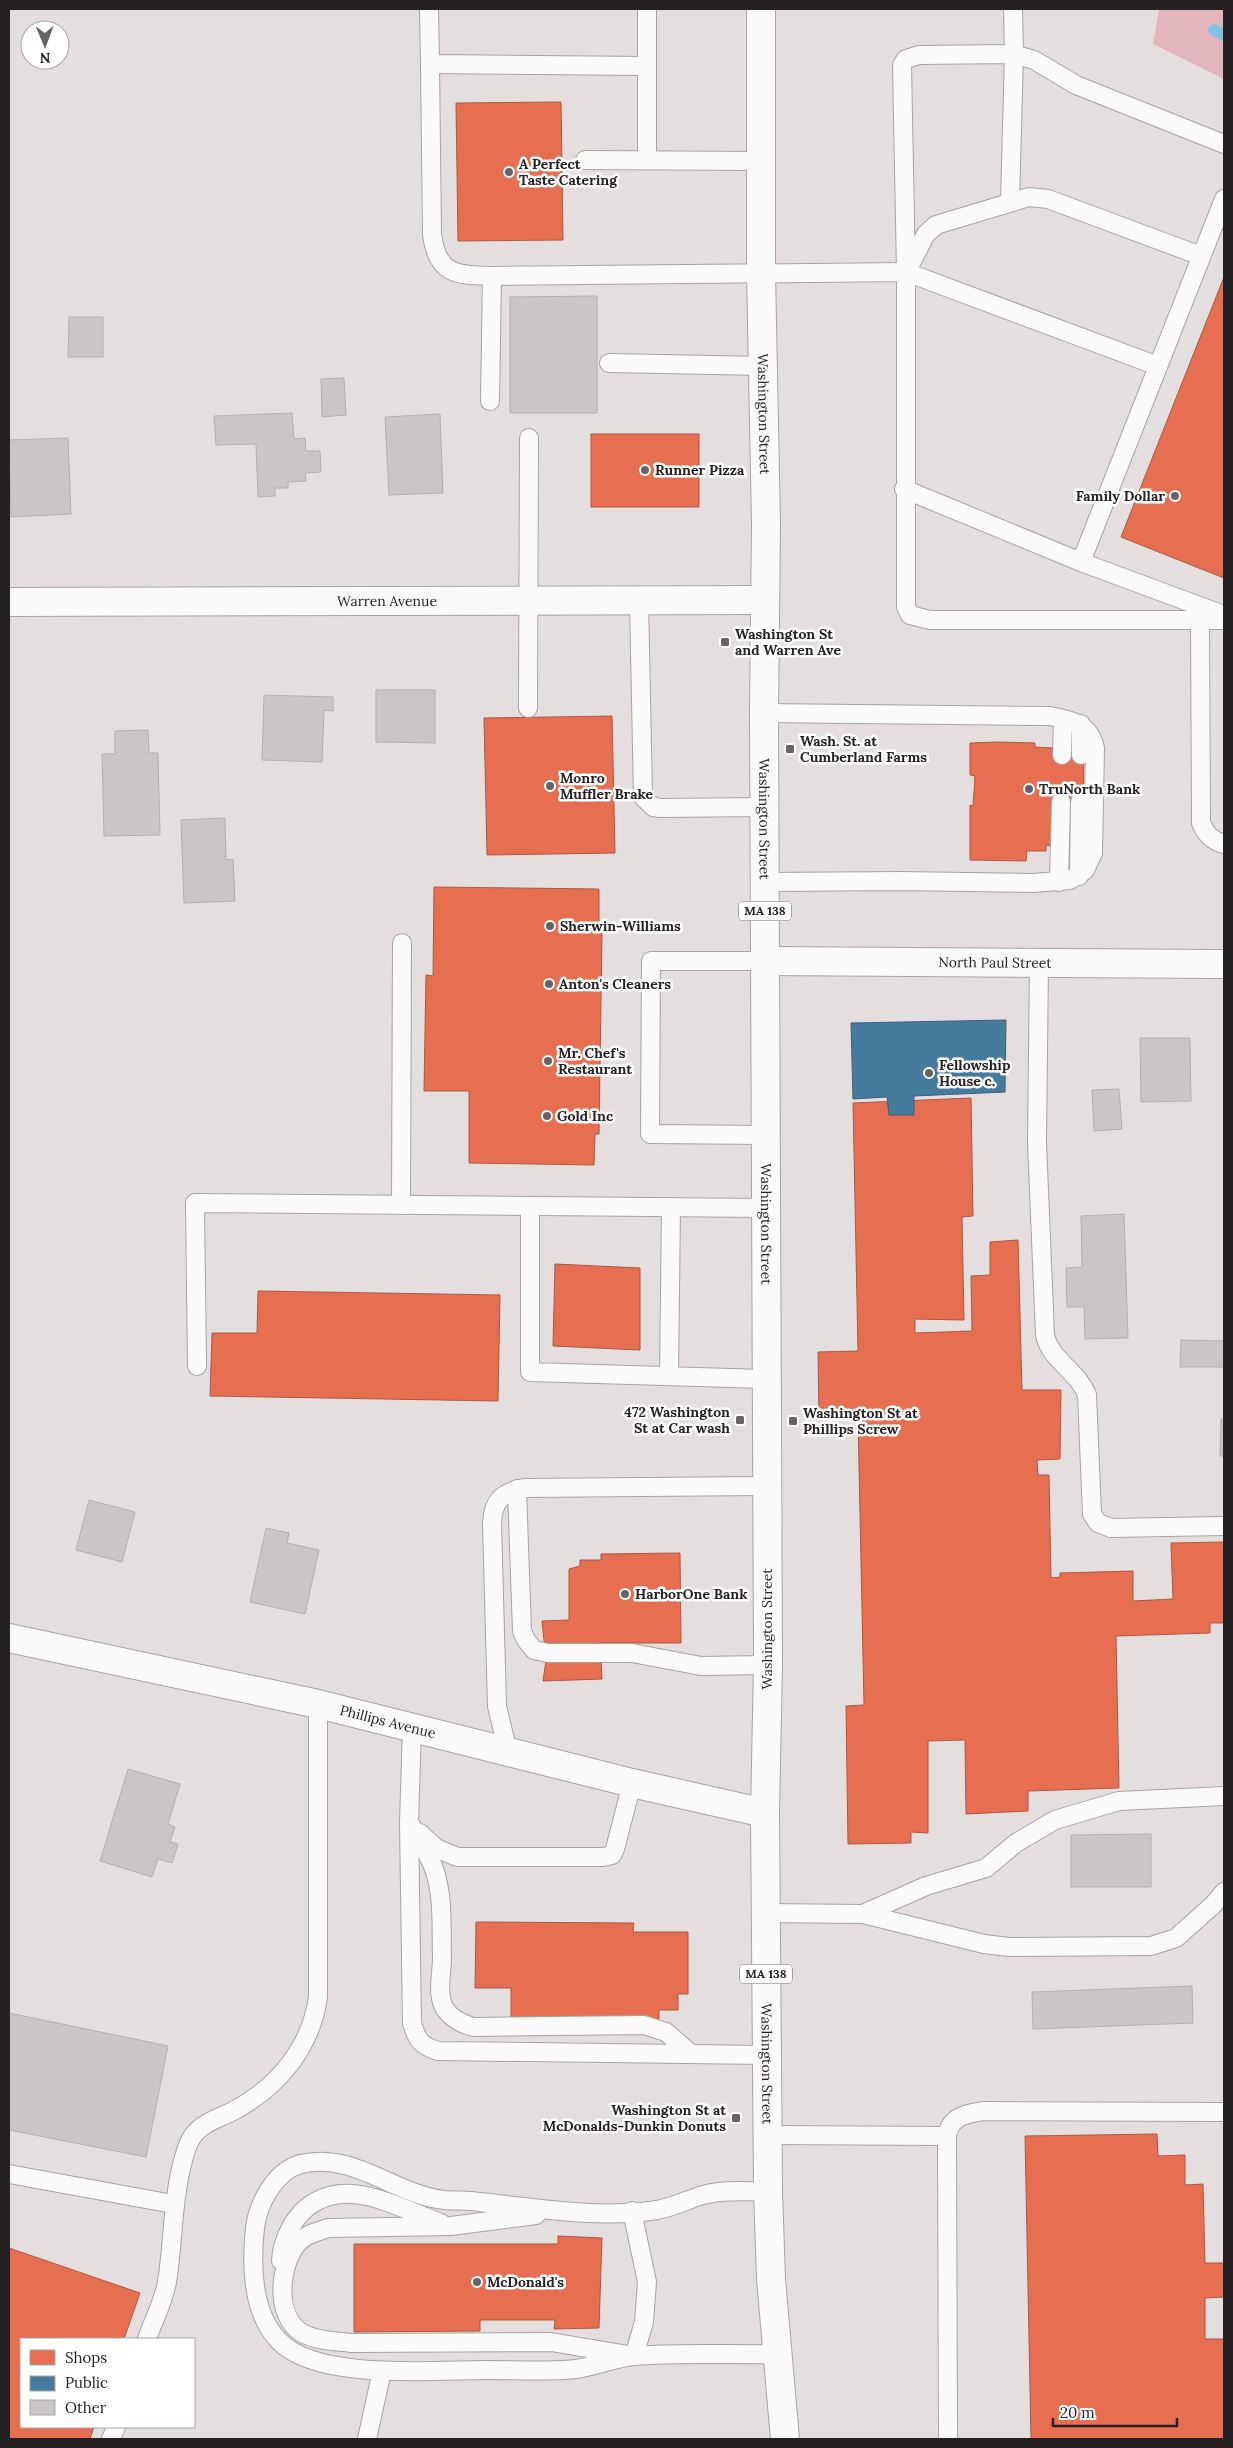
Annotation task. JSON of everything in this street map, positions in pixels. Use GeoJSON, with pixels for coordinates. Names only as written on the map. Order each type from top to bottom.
{"type":"FeatureCollection","features":[{"type":"Feature","properties":{"kind":"main road","name":"Washington Street"},"geometry":{"type":"LineString","coordinates":[[761,9],[761,272],[764,366],[765,600],[765,1208],[768,1665],[765,1813],[767,2135],[768,2191],[777,2354],[785,2439]]}},
{"type":"Feature","properties":{"kind":"main road","name":"Warren Avenue"},"geometry":{"type":"LineString","coordinates":[[9,602],[765,600]]}},
{"type":"Feature","properties":{"kind":"main road","name":"North Paul Street"},"geometry":{"type":"LineString","coordinates":[[765,961],[1039,961],[1224,964]]}},
{"type":"Feature","properties":{"kind":"main road","name":"Phillips Avenue"},"geometry":{"type":"LineString","coordinates":[[9,1638],[318,1704],[632,1783],[765,1813]]}},
{"type":"Feature","properties":{"kind":"lane"},"geometry":{"type":"LineString","coordinates":[[429,9],[433,248],[440,262],[452,272],[463,275],[492,276],[906,272],[1158,366]]}},
{"type":"Feature","properties":{"kind":"lane"},"geometry":{"type":"LineString","coordinates":[[647,9],[647,160]]}},
{"type":"Feature","properties":{"kind":"lane"},"geometry":{"type":"LineString","coordinates":[[1010,202],[1014,54],[1013,9]]}},
{"type":"Feature","properties":{"kind":"lane"},"geometry":{"type":"LineString","coordinates":[[1224,144],[1076,85],[1034,60],[1014,54],[919,55],[906,59],[902,65],[906,272],[904,489],[906,607],[910,615],[919,619],[1224,620]]}},
{"type":"Feature","properties":{"kind":"lane"},"geometry":{"type":"LineString","coordinates":[[430,64],[647,66]]}},
{"type":"Feature","properties":{"kind":"lane"},"geometry":{"type":"LineString","coordinates":[[585,160],[761,161]]}},
{"type":"Feature","properties":{"kind":"lane"},"geometry":{"type":"LineString","coordinates":[[906,272],[926,234],[936,225],[1029,197],[1041,197],[1201,256]]}},
{"type":"Feature","properties":{"kind":"lane"},"geometry":{"type":"LineString","coordinates":[[1081,562],[1224,199]]}},
{"type":"Feature","properties":{"kind":"lane"},"geometry":{"type":"LineString","coordinates":[[490,400],[492,276]]}},
{"type":"Feature","properties":{"kind":"lane"},"geometry":{"type":"LineString","coordinates":[[609,364],[764,366]]}},
{"type":"Feature","properties":{"kind":"lane"},"geometry":{"type":"LineString","coordinates":[[528,708],[529,438]]}},
{"type":"Feature","properties":{"kind":"lane"},"geometry":{"type":"LineString","coordinates":[[904,489],[1081,562],[1224,615]]}},
{"type":"Feature","properties":{"kind":"lane"},"geometry":{"type":"LineString","coordinates":[[639,601],[643,797],[653,807],[660,808],[764,807]]}},
{"type":"Feature","properties":{"kind":"lane"},"geometry":{"type":"LineString","coordinates":[[1200,619],[1202,823],[1210,837],[1224,844]]}},
{"type":"Feature","properties":{"kind":"lane"},"geometry":{"type":"LineString","coordinates":[[764,713],[1028,714],[1063,719],[1081,724],[1091,735],[1096,748],[1093,853],[1090,862],[1079,876],[1060,882],[765,882]]}},
{"type":"Feature","properties":{"kind":"lane"},"geometry":{"type":"LineString","coordinates":[[1062,755],[1063,719]]}},
{"type":"Feature","properties":{"kind":"lane"},"geometry":{"type":"LineString","coordinates":[[1081,724],[1081,755]]}},
{"type":"Feature","properties":{"kind":"lane"},"geometry":{"type":"LineString","coordinates":[[1060,882],[1061,802]]}},
{"type":"Feature","properties":{"kind":"lane"},"geometry":{"type":"LineString","coordinates":[[1079,876],[1080,802]]}},
{"type":"Feature","properties":{"kind":"lane"},"geometry":{"type":"LineString","coordinates":[[401,1205],[402,943]]}},
{"type":"Feature","properties":{"kind":"lane"},"geometry":{"type":"LineString","coordinates":[[765,961],[651,961],[650,1134],[765,1135]]}},
{"type":"Feature","properties":{"kind":"lane"},"geometry":{"type":"LineString","coordinates":[[1039,961],[1037,1142],[1045,1335],[1050,1349],[1082,1384],[1087,1395],[1092,1514],[1098,1523],[1111,1528],[1224,1526]]}},
{"type":"Feature","properties":{"kind":"lane"},"geometry":{"type":"LineString","coordinates":[[197,1366],[195,1203],[765,1208]]}},
{"type":"Feature","properties":{"kind":"lane"},"geometry":{"type":"LineString","coordinates":[[530,1206],[530,1372],[766,1379]]}},
{"type":"Feature","properties":{"kind":"lane"},"geometry":{"type":"LineString","coordinates":[[669,1376],[671,1207]]}},
{"type":"Feature","properties":{"kind":"lane"},"geometry":{"type":"LineString","coordinates":[[508,1752],[497,1706],[492,1523],[493,1510],[499,1499],[517,1489],[767,1486]]}},
{"type":"Feature","properties":{"kind":"lane"},"geometry":{"type":"LineString","coordinates":[[517,1489],[522,1631],[534,1650],[557,1654],[632,1653],[701,1666],[768,1665]]}},
{"type":"Feature","properties":{"kind":"lane"},"geometry":{"type":"LineString","coordinates":[[147,2338],[167,2283],[173,2204],[184,2153],[192,2137],[202,2126],[252,2101],[283,2074],[305,2039],[316,2010],[318,1997],[318,1704]]}},
{"type":"Feature","properties":{"kind":"lane"},"geometry":{"type":"LineString","coordinates":[[412,1727],[409,1823],[412,2023],[416,2038],[421,2044],[438,2051],[767,2055]]}},
{"type":"Feature","properties":{"kind":"lane"},"geometry":{"type":"LineString","coordinates":[[409,1823],[436,1848],[446,1854],[472,1858],[603,1857],[612,1855],[615,1849],[632,1783]]}},
{"type":"Feature","properties":{"kind":"lane"},"geometry":{"type":"LineString","coordinates":[[863,1914],[926,1886],[986,1868],[1011,1846],[1055,1820],[1120,1801],[1224,1796]]}},
{"type":"Feature","properties":{"kind":"lane"},"geometry":{"type":"LineString","coordinates":[[409,1823],[433,1867],[437,1883],[442,1968],[440,1994],[442,2005],[449,2014],[459,2022],[472,2027],[649,2026],[666,2032],[691,2054]]}},
{"type":"Feature","properties":{"kind":"lane"},"geometry":{"type":"LineString","coordinates":[[766,1913],[863,1914],[996,1946],[1151,1946],[1176,1938],[1213,1906],[1224,1892]]}},
{"type":"Feature","properties":{"kind":"lane"},"geometry":{"type":"LineString","coordinates":[[948,2439],[948,2126],[954,2119],[966,2114],[983,2111],[1224,2112]]}},
{"type":"Feature","properties":{"kind":"lane"},"geometry":{"type":"LineString","coordinates":[[767,2135],[947,2136]]}},
{"type":"Feature","properties":{"kind":"lane"},"geometry":{"type":"LineString","coordinates":[[559,2212],[475,2201],[440,2200],[350,2167],[325,2163],[301,2164],[286,2172],[266,2195],[255,2224],[252,2265],[256,2290],[268,2327],[280,2342],[296,2353],[329,2364],[382,2371],[574,2369],[634,2356]]}},
{"type":"Feature","properties":{"kind":"lane"},"geometry":{"type":"LineString","coordinates":[[9,2174],[173,2204]]}},
{"type":"Feature","properties":{"kind":"lane"},"geometry":{"type":"LineString","coordinates":[[283,2285],[289,2255],[299,2242],[311,2234],[328,2228],[451,2226],[559,2212],[658,2210],[705,2194],[768,2191]]}},
{"type":"Feature","properties":{"kind":"lane"},"geometry":{"type":"LineString","coordinates":[[451,2226],[374,2197],[348,2192],[328,2195],[296,2218],[289,2232],[281,2259],[284,2307],[291,2322],[302,2332],[320,2339],[351,2343],[551,2342],[634,2356],[777,2354]]}},
{"type":"Feature","properties":{"kind":"lane"},"geometry":{"type":"LineString","coordinates":[[632,2212],[647,2282],[644,2322],[634,2356]]}},
{"type":"Feature","properties":{"kind":"lane"},"geometry":{"type":"LineString","coordinates":[[367,2439],[382,2371]]}},
{"type":"Feature","properties":{"kind":"shaded area"},"geometry":{"type":"Polygon","coordinates":[[[1159,9],[1224,9],[1224,79],[1153,44],[1159,9]]]}},
{"type":"Feature","properties":{"kind":"building: Shops","name":"A Perfect Taste Catering"},"geometry":{"type":"Polygon","coordinates":[[[561,102],[563,240],[458,241],[456,103],[561,102]]]}},
{"type":"Feature","properties":{"kind":"building: Shops"},"geometry":{"type":"Polygon","coordinates":[[[1224,277],[1224,578],[1121,537],[1224,277]]]}},
{"type":"Feature","properties":{"kind":"building: Shops","name":"Runner Pizza"},"geometry":{"type":"Polygon","coordinates":[[[591,434],[699,434],[699,507],[591,507],[591,434]]]}},
{"type":"Feature","properties":{"kind":"building: Shops","name":"Monro Muffler Brake"},"geometry":{"type":"Polygon","coordinates":[[[612,716],[615,853],[487,855],[484,718],[612,716]]]}},
{"type":"Feature","properties":{"kind":"building: Shops","name":"TruNorth Bank"},"geometry":{"type":"Polygon","coordinates":[[[970,743],[1035,743],[1035,747],[1054,748],[1055,755],[1084,755],[1083,802],[1054,802],[1052,846],[1046,845],[1046,851],[1027,851],[1026,861],[970,860],[970,805],[973,806],[975,776],[970,775],[970,743]]]}},
{"type":"Feature","properties":{"kind":"building: Shops"},"geometry":{"type":"Polygon","coordinates":[[[434,887],[599,889],[599,933],[602,933],[599,1134],[595,1134],[594,1165],[469,1163],[469,1091],[424,1091],[426,975],[433,976],[434,887]]]}},
{"type":"Feature","properties":{"kind":"building: Shops"},"geometry":{"type":"Polygon","coordinates":[[[971,1098],[973,1216],[962,1217],[964,1320],[915,1319],[915,1333],[972,1331],[971,1276],[990,1275],[990,1242],[1018,1240],[1022,1390],[1061,1390],[1060,1459],[1037,1460],[1038,1475],[1049,1475],[1051,1578],[1060,1577],[1060,1573],[1133,1571],[1133,1601],[1173,1599],[1171,1543],[1224,1542],[1224,1623],[1210,1623],[1210,1633],[1116,1636],[1119,1788],[1028,1791],[1028,1811],[966,1814],[965,1740],[928,1741],[928,1833],[911,1832],[911,1843],[848,1844],[846,1706],[864,1705],[858,1418],[819,1420],[818,1352],[858,1351],[853,1103],[971,1098]]]}},
{"type":"Feature","properties":{"kind":"building: Shops"},"geometry":{"type":"Polygon","coordinates":[[[555,1264],[640,1268],[640,1350],[553,1346],[555,1264]]]}},
{"type":"Feature","properties":{"kind":"building: Shops"},"geometry":{"type":"Polygon","coordinates":[[[258,1291],[500,1295],[498,1401],[210,1396],[212,1333],[257,1333],[258,1291]]]}},
{"type":"Feature","properties":{"kind":"building: Shops","name":"HarborOne Bank"},"geometry":{"type":"Polygon","coordinates":[[[680,1553],[681,1643],[600,1643],[602,1679],[543,1681],[546,1660],[542,1621],[569,1620],[569,1569],[580,1566],[580,1560],[601,1560],[601,1554],[680,1553]]]}},
{"type":"Feature","properties":{"kind":"building: Shops"},"geometry":{"type":"Polygon","coordinates":[[[476,1922],[634,1923],[633,1932],[688,1932],[688,1994],[678,1994],[678,2010],[659,2010],[659,2019],[511,2017],[511,1988],[475,1988],[476,1922]]]}},
{"type":"Feature","properties":{"kind":"building: Shops"},"geometry":{"type":"Polygon","coordinates":[[[1157,2134],[1158,2156],[1185,2155],[1185,2185],[1203,2184],[1205,2263],[1224,2263],[1224,2297],[1205,2298],[1205,2339],[1224,2339],[1224,2439],[1031,2439],[1025,2136],[1157,2134]]]}},
{"type":"Feature","properties":{"kind":"building: Shops","name":"McDonald's"},"geometry":{"type":"Polygon","coordinates":[[[558,2236],[602,2238],[599,2328],[554,2329],[555,2320],[480,2320],[480,2331],[354,2332],[354,2244],[558,2244],[558,2236]]]}},
{"type":"Feature","properties":{"kind":"building: Shops"},"geometry":{"type":"Polygon","coordinates":[[[9,2248],[140,2293],[124,2338],[20,2338],[20,2428],[94,2428],[90,2439],[9,2439],[9,2248]]]}},
{"type":"Feature","properties":{"kind":"building: Public","name":"Fellowship House c."},"geometry":{"type":"Polygon","coordinates":[[[1006,1020],[1005,1092],[914,1096],[914,1115],[889,1115],[887,1097],[853,1099],[851,1023],[1006,1020]]]}},
{"type":"Feature","properties":{"kind":"building: Other"},"geometry":{"type":"Polygon","coordinates":[[[597,296],[597,413],[510,413],[510,297],[597,296]]]}},
{"type":"Feature","properties":{"kind":"building: Other"},"geometry":{"type":"Polygon","coordinates":[[[69,317],[103,317],[103,357],[68,357],[69,317]]]}},
{"type":"Feature","properties":{"kind":"building: Other"},"geometry":{"type":"Polygon","coordinates":[[[344,378],[346,415],[322,417],[321,379],[344,378]]]}},
{"type":"Feature","properties":{"kind":"building: Other"},"geometry":{"type":"Polygon","coordinates":[[[292,413],[294,439],[305,438],[306,451],[320,451],[321,472],[305,473],[306,481],[288,482],[288,488],[275,488],[275,496],[258,497],[256,444],[216,445],[214,416],[292,413]]]}},
{"type":"Feature","properties":{"kind":"building: Other"},"geometry":{"type":"Polygon","coordinates":[[[440,414],[443,493],[389,495],[385,417],[440,414]]]}},
{"type":"Feature","properties":{"kind":"building: Other"},"geometry":{"type":"Polygon","coordinates":[[[68,438],[71,514],[11,517],[9,440],[68,438]]]}},
{"type":"Feature","properties":{"kind":"building: Other"},"geometry":{"type":"Polygon","coordinates":[[[376,690],[435,690],[435,743],[376,742],[376,690]]]}},
{"type":"Feature","properties":{"kind":"building: Other"},"geometry":{"type":"Polygon","coordinates":[[[264,695],[333,697],[333,711],[324,710],[322,762],[262,760],[264,695]]]}},
{"type":"Feature","properties":{"kind":"building: Other"},"geometry":{"type":"Polygon","coordinates":[[[148,730],[149,753],[158,753],[160,835],[104,836],[102,754],[115,754],[115,731],[148,730]]]}},
{"type":"Feature","properties":{"kind":"building: Other"},"geometry":{"type":"Polygon","coordinates":[[[225,818],[226,860],[233,859],[235,901],[184,903],[181,820],[225,818]]]}},
{"type":"Feature","properties":{"kind":"building: Other"},"geometry":{"type":"Polygon","coordinates":[[[1140,1038],[1190,1038],[1191,1101],[1141,1102],[1140,1038]]]}},
{"type":"Feature","properties":{"kind":"building: Other"},"geometry":{"type":"Polygon","coordinates":[[[1119,1089],[1122,1129],[1094,1131],[1092,1090],[1119,1089]]]}},
{"type":"Feature","properties":{"kind":"building: Other"},"geometry":{"type":"Polygon","coordinates":[[[1124,1214],[1128,1338],[1085,1339],[1084,1307],[1067,1307],[1066,1268],[1082,1267],[1081,1216],[1124,1214]]]}},
{"type":"Feature","properties":{"kind":"building: Other"},"geometry":{"type":"Polygon","coordinates":[[[1181,1340],[1224,1341],[1224,1367],[1180,1367],[1181,1340]]]}},
{"type":"Feature","properties":{"kind":"building: Other"},"geometry":{"type":"Polygon","coordinates":[[[1221,1419],[1224,1419],[1224,1456],[1220,1456],[1221,1419]]]}},
{"type":"Feature","properties":{"kind":"building: Other"},"geometry":{"type":"Polygon","coordinates":[[[89,1500],[135,1512],[122,1562],[76,1550],[89,1500]]]}},
{"type":"Feature","properties":{"kind":"building: Other"},"geometry":{"type":"Polygon","coordinates":[[[266,1528],[289,1533],[287,1543],[319,1550],[305,1614],[250,1602],[266,1528]]]}},
{"type":"Feature","properties":{"kind":"building: Other"},"geometry":{"type":"Polygon","coordinates":[[[128,1769],[180,1784],[168,1824],[175,1827],[170,1842],[178,1844],[172,1863],[158,1859],[152,1877],[100,1861],[128,1769]]]}},
{"type":"Feature","properties":{"kind":"building: Other"},"geometry":{"type":"Polygon","coordinates":[[[1151,1834],[1151,1887],[1071,1887],[1071,1835],[1151,1834]]]}},
{"type":"Feature","properties":{"kind":"building: Other"},"geometry":{"type":"Polygon","coordinates":[[[1192,1986],[1193,2023],[1033,2029],[1032,1992],[1192,1986]]]}},
{"type":"Feature","properties":{"kind":"building: Other"},"geometry":{"type":"Polygon","coordinates":[[[9,2013],[168,2046],[146,2157],[9,2130],[9,2013]]]}},
{"type":"Feature","properties":{"kind":"waterway"},"geometry":{"type":"LineString","coordinates":[[1214,30],[1224,35]]}},
{"type":"Feature","properties":{"kind":"place","name":"A Perfect Taste Catering"},"geometry":{"type":"Point","coordinates":[509,172]}},
{"type":"Feature","properties":{"kind":"place","name":"Runner Pizza"},"geometry":{"type":"Point","coordinates":[645,470]}},
{"type":"Feature","properties":{"kind":"place","name":"Family Dollar"},"geometry":{"type":"Point","coordinates":[1175,496]}},
{"type":"Feature","properties":{"kind":"place","name":"Washington St and Warren Ave"},"geometry":{"type":"Point","coordinates":[725,642]}},
{"type":"Feature","properties":{"kind":"place","name":"Wash. St. at Cumberland Farms"},"geometry":{"type":"Point","coordinates":[790,749]}},
{"type":"Feature","properties":{"kind":"place","name":"Monro Muffler Brake"},"geometry":{"type":"Point","coordinates":[550,786]}},
{"type":"Feature","properties":{"kind":"place","name":"TruNorth Bank"},"geometry":{"type":"Point","coordinates":[1029,789]}},
{"type":"Feature","properties":{"kind":"place","name":"Sherwin-Williams"},"geometry":{"type":"Point","coordinates":[550,926]}},
{"type":"Feature","properties":{"kind":"place","name":"Anton's Cleaners"},"geometry":{"type":"Point","coordinates":[549,984]}},
{"type":"Feature","properties":{"kind":"place","name":"Mr. Chef's Restaurant"},"geometry":{"type":"Point","coordinates":[548,1061]}},
{"type":"Feature","properties":{"kind":"place","name":"Fellowship House c."},"geometry":{"type":"Point","coordinates":[929,1073]}},
{"type":"Feature","properties":{"kind":"place","name":"Gold Inc"},"geometry":{"type":"Point","coordinates":[547,1116]}},
{"type":"Feature","properties":{"kind":"place","name":"472 Washington St at Car wash"},"geometry":{"type":"Point","coordinates":[740,1420]}},
{"type":"Feature","properties":{"kind":"place","name":"Washington St at Phillips Screw"},"geometry":{"type":"Point","coordinates":[793,1421]}},
{"type":"Feature","properties":{"kind":"place","name":"HarborOne Bank"},"geometry":{"type":"Point","coordinates":[625,1594]}},
{"type":"Feature","properties":{"kind":"place","name":"Washington St at McDonalds-Dunkin Donuts"},"geometry":{"type":"Point","coordinates":[736,2118]}},
{"type":"Feature","properties":{"kind":"place","name":"McDonald's"},"geometry":{"type":"Point","coordinates":[477,2282]}}]}
